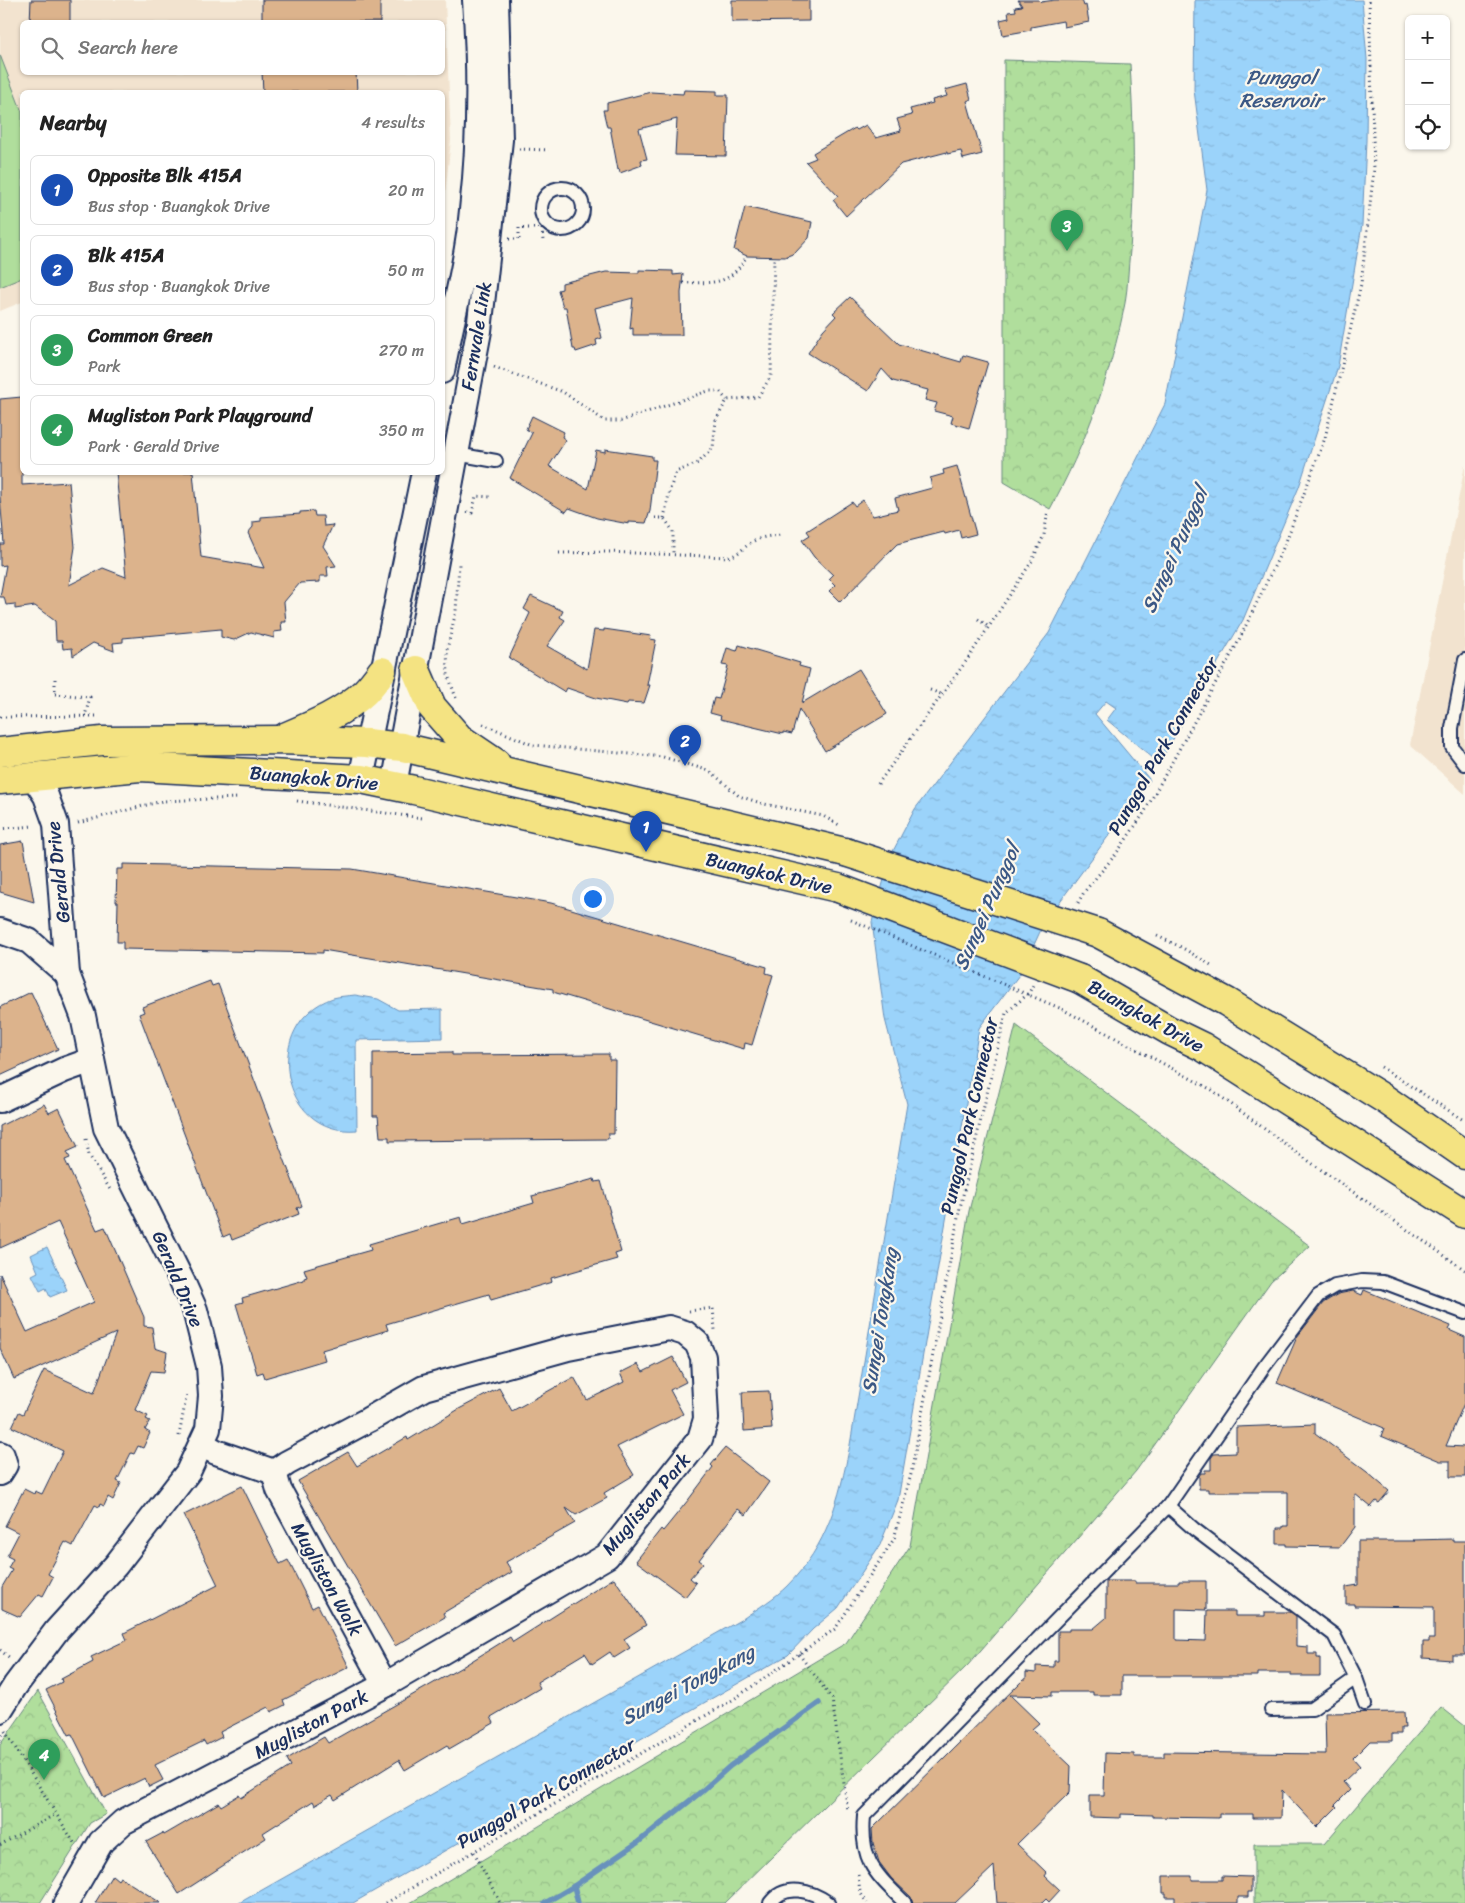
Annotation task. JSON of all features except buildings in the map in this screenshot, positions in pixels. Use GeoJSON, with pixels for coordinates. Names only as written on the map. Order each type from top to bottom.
{"type":"FeatureCollection","features":[{"type":"Feature","properties":{"kind":"main road"},"geometry":{"type":"LineString","coordinates":[[416,670],[432,707],[459,738],[509,773]]}},
{"type":"Feature","properties":{"kind":"main road"},"geometry":{"type":"LineString","coordinates":[[279,740],[324,721],[365,692],[382,671]]}},
{"type":"Feature","properties":{"kind":"main road","name":"Buangkok Drive"},"geometry":{"type":"LineString","coordinates":[[0,752],[102,741],[279,740],[367,743],[402,747],[509,773],[846,840],[1098,933],[1227,1002],[1386,1100],[1465,1155]]}},
{"type":"Feature","properties":{"kind":"main road","name":"Buangkok Drive"},"geometry":{"type":"LineString","coordinates":[[0,780],[140,767],[361,779],[394,785],[838,888],[1080,979],[1170,1031],[1203,1047],[1465,1214]]}},
{"type":"Feature","properties":{"kind":"street","name":"Fernvale Link"},"geometry":{"type":"LineString","coordinates":[[445,355],[472,211],[478,139],[478,39],[475,0]]}},
{"type":"Feature","properties":{"kind":"street","name":"Fernvale Link"},"geometry":{"type":"LineString","coordinates":[[394,785],[480,331],[500,140],[496,0]]}},
{"type":"Feature","properties":{"kind":"street"},"geometry":{"type":"LineString","coordinates":[[361,779],[423,475]]}},
{"type":"Feature","properties":{"kind":"street","name":"Gerald Drive"},"geometry":{"type":"LineString","coordinates":[[0,1710],[8,1672],[57,1630],[116,1565],[188,1472],[208,1428],[211,1396],[209,1366],[194,1310],[182,1281],[106,1128],[83,1016],[68,974],[56,824],[46,796],[33,776]]}},
{"type":"Feature","properties":{"kind":"street","name":"Gerald Drive"},"geometry":{"type":"LineString","coordinates":[[0,931],[29,941],[68,974]]}},
{"type":"Feature","properties":{"kind":"street"},"geometry":{"type":"LineString","coordinates":[[0,1100],[64,1070],[92,1060]]}},
{"type":"Feature","properties":{"kind":"street","name":"Mugliston Park"},"geometry":{"type":"LineString","coordinates":[[66,1903],[101,1842],[123,1822],[385,1684],[608,1556],[700,1439],[706,1419],[703,1357],[697,1343],[686,1333],[669,1328],[568,1348],[424,1388],[368,1420],[287,1462],[274,1472]]}},
{"type":"Feature","properties":{"kind":"street"},"geometry":{"type":"LineString","coordinates":[[202,1444],[216,1452],[274,1472]]}},
{"type":"Feature","properties":{"kind":"street"},"geometry":{"type":"LineString","coordinates":[[0,1454],[5,1465],[0,1473]]}},
{"type":"Feature","properties":{"kind":"street","name":"Mugliston Walk"},"geometry":{"type":"LineString","coordinates":[[274,1472],[279,1490],[385,1684]]}},
{"type":"Feature","properties":{"kind":"lane"},"geometry":{"type":"LineString","coordinates":[[456,454],[496,461]]}},
{"type":"Feature","properties":{"kind":"lane"},"geometry":{"type":"LineString","coordinates":[[1465,660],[1452,728],[1452,748],[1465,764]]}},
{"type":"Feature","properties":{"kind":"lane"},"geometry":{"type":"LineString","coordinates":[[905,1903],[879,1876],[866,1854],[862,1833],[864,1816],[1168,1506],[1253,1382],[1318,1296],[1335,1286],[1362,1281],[1383,1282],[1465,1313]]}},
{"type":"Feature","properties":{"kind":"lane"},"geometry":{"type":"LineString","coordinates":[[1168,1506],[1194,1529],[1334,1635],[1356,1678],[1365,1704]]}},
{"type":"Feature","properties":{"kind":"lane"},"geometry":{"type":"LineString","coordinates":[[1271,1710],[1312,1709],[1356,1678]]}},
{"type":"Feature","properties":{"kind":"lane"},"geometry":{"type":"LineString","coordinates":[[770,1903],[780,1893],[792,1890],[812,1893],[829,1903]]}},
{"type":"Feature","properties":{"kind":"path","name":"Punggol Park Connector"},"geometry":{"type":"LineString","coordinates":[[1076,907],[1084,892],[1116,854],[1144,813],[1237,644],[1285,544],[1324,438],[1361,284],[1374,169],[1369,0]]}},
{"type":"Feature","properties":{"kind":"path"},"geometry":{"type":"LineString","coordinates":[[516,149],[549,150]]}},
{"type":"Feature","properties":{"kind":"path"},"geometry":{"type":"LineString","coordinates":[[508,232],[507,239],[519,239],[519,228],[542,228],[543,241]]}},
{"type":"Feature","properties":{"kind":"path"},"geometry":{"type":"LineString","coordinates":[[682,283],[721,282],[738,271],[747,256]]}},
{"type":"Feature","properties":{"kind":"path"},"geometry":{"type":"LineString","coordinates":[[727,400],[758,397],[771,376],[774,258]]}},
{"type":"Feature","properties":{"kind":"path"},"geometry":{"type":"LineString","coordinates":[[496,368],[563,392],[604,421],[621,422],[708,391],[719,391],[727,400]]}},
{"type":"Feature","properties":{"kind":"path"},"geometry":{"type":"LineString","coordinates":[[673,555],[673,531],[664,518],[670,489],[676,472],[698,463],[713,448],[716,420],[727,400]]}},
{"type":"Feature","properties":{"kind":"path"},"geometry":{"type":"LineString","coordinates":[[467,512],[472,513],[476,496],[491,497]]}},
{"type":"Feature","properties":{"kind":"path"},"geometry":{"type":"LineString","coordinates":[[878,784],[920,727],[1032,561],[1044,535],[1048,510]]}},
{"type":"Feature","properties":{"kind":"path"},"geometry":{"type":"LineString","coordinates":[[655,518],[664,518]]}},
{"type":"Feature","properties":{"kind":"path"},"geometry":{"type":"LineString","coordinates":[[559,553],[609,552],[728,557],[738,554],[750,543],[766,537],[781,535]]}},
{"type":"Feature","properties":{"kind":"path"},"geometry":{"type":"LineString","coordinates":[[978,619],[989,627]]}},
{"type":"Feature","properties":{"kind":"path"},"geometry":{"type":"LineString","coordinates":[[55,679],[55,694],[90,697],[85,716]]}},
{"type":"Feature","properties":{"kind":"path"},"geometry":{"type":"LineString","coordinates":[[930,690],[942,694]]}},
{"type":"Feature","properties":{"kind":"path"},"geometry":{"type":"LineString","coordinates":[[478,722],[534,745],[663,757],[710,771],[739,796],[764,804],[823,816],[846,840]]}},
{"type":"Feature","properties":{"kind":"path"},"geometry":{"type":"LineString","coordinates":[[0,829],[74,824],[162,801],[246,797]]}},
{"type":"Feature","properties":{"kind":"path"},"geometry":{"type":"LineString","coordinates":[[293,800],[427,818]]}},
{"type":"Feature","properties":{"kind":"path"},"geometry":{"type":"LineString","coordinates":[[846,918],[1062,1009],[1212,1090],[1308,1161],[1465,1270]]}},
{"type":"Feature","properties":{"kind":"path","name":"Punggol Park Connector"},"geometry":{"type":"LineString","coordinates":[[386,1903],[734,1699],[834,1629],[894,1539],[910,1474],[959,1212],[1006,1013],[1029,993],[1038,977]]}},
{"type":"Feature","properties":{"kind":"path"},"geometry":{"type":"LineString","coordinates":[[85,1136],[89,1155],[112,1192]]}},
{"type":"Feature","properties":{"kind":"path"},"geometry":{"type":"LineString","coordinates":[[179,1438],[187,1387]]}},
{"type":"Feature","properties":{"kind":"path"},"geometry":{"type":"LineString","coordinates":[[0,1650],[8,1672]]}},
{"type":"Feature","properties":{"kind":"path"},"geometry":{"type":"LineString","coordinates":[[8,1672],[15,1652]]}},
{"type":"Feature","properties":{"kind":"path"},"geometry":{"type":"LineString","coordinates":[[799,1654],[832,1699],[849,1815]]}},
{"type":"Feature","properties":{"kind":"path"},"geometry":{"type":"LineString","coordinates":[[0,1740],[5,1731],[77,1849]]}},
{"type":"Feature","properties":{"kind":"path"},"geometry":{"type":"LineString","coordinates":[[0,1845],[56,1814]]}},
{"type":"Feature","properties":{"kind":"path"},"geometry":{"type":"LineString","coordinates":[[474,1852],[500,1903]]}},
{"type":"Feature","properties":{"kind":"path"},"geometry":{"type":"LineString","coordinates":[[857,1873],[860,1892],[867,1903]]}},
{"type":"Feature","properties":{"kind":"shaded area"},"geometry":{"type":"Polygon","coordinates":[[[0,0],[445,0],[451,140],[445,195],[445,90],[20,90],[20,303],[0,311],[0,0]]]}},
{"type":"Feature","properties":{"kind":"shaded area"},"geometry":{"type":"Polygon","coordinates":[[[1465,465],[1465,794],[1410,745],[1465,465]]]}},
{"type":"Feature","properties":{"kind":"green space"},"geometry":{"type":"Polygon","coordinates":[[[0,55],[20,107],[20,279],[0,287],[0,55]]]}},
{"type":"Feature","properties":{"kind":"green space"},"geometry":{"type":"Polygon","coordinates":[[[1004,60],[1130,64],[1133,181],[1132,227],[1125,303],[1112,357],[1095,409],[1075,460],[1050,509],[1004,482],[1004,60]]]}},
{"type":"Feature","properties":{"kind":"green space"},"geometry":{"type":"Polygon","coordinates":[[[1016,1025],[1310,1246],[1271,1281],[1136,1471],[968,1665],[725,1903],[410,1903],[846,1643],[910,1546],[969,1211],[1016,1025]]]}},
{"type":"Feature","properties":{"kind":"green space"},"geometry":{"type":"Polygon","coordinates":[[[38,1691],[106,1814],[90,1823],[40,1903],[0,1903],[0,1745],[38,1691]]]}},
{"type":"Feature","properties":{"kind":"green space"},"geometry":{"type":"Polygon","coordinates":[[[1441,1707],[1465,1726],[1465,1903],[1406,1903],[1390,1901],[1254,1903],[1254,1844],[1324,1844],[1441,1707]]]}},
{"type":"Feature","properties":{"kind":"water","name":"Punggol Reservoir"},"geometry":{"type":"Polygon","coordinates":[[[1195,0],[1362,0],[1367,59],[1362,225],[1338,366],[1299,487],[1243,620],[1159,763],[1107,720],[1116,708],[1106,701],[1095,714],[1150,780],[1044,923],[1022,971],[979,1028],[898,1500],[880,1545],[838,1608],[813,1629],[788,1655],[353,1903],[239,1903],[744,1618],[787,1586],[813,1554],[822,1538],[836,1503],[850,1445],[907,1104],[885,1019],[872,922],[891,855],[915,809],[1049,633],[1165,404],[1207,190],[1194,90],[1195,0]]]}},
{"type":"Feature","properties":{"kind":"water"},"geometry":{"type":"Polygon","coordinates":[[[355,995],[378,999],[398,1010],[442,1009],[442,1038],[356,1040],[357,1130],[331,1127],[310,1116],[296,1098],[289,1076],[288,1053],[295,1030],[310,1011],[333,998],[355,995]]]}},
{"type":"Feature","properties":{"kind":"water"},"geometry":{"type":"Polygon","coordinates":[[[47,1247],[67,1290],[50,1297],[46,1288],[40,1291],[32,1275],[38,1272],[31,1255],[47,1247]]]}},
{"type":"Feature","properties":{"kind":"waterway"},"geometry":{"type":"LineString","coordinates":[[545,1903],[574,1886],[637,1843],[730,1766],[819,1703]]}},
{"type":"Feature","properties":{"kind":"waterway"},"geometry":{"type":"LineString","coordinates":[[574,1886],[578,1903]]}},
{"type":"Feature","properties":{"kind":"place","name":"Common Green"},"geometry":{"type":"Point","coordinates":[1067,251]}},
{"type":"Feature","properties":{"kind":"place","name":"Blk 415A"},"geometry":{"type":"Point","coordinates":[685,766]}},
{"type":"Feature","properties":{"kind":"place","name":"Opposite Blk 415A"},"geometry":{"type":"Point","coordinates":[646,852]}},
{"type":"Feature","properties":{"kind":"place","name":"Mugliston Park Playground"},"geometry":{"type":"Point","coordinates":[44,1780]}},
{"type":"Feature","properties":{"kind":"water label","name":"Sungei Punggol"},"geometry":{"type":"Point","coordinates":[1175,550]}},
{"type":"Feature","properties":{"kind":"water label","name":"Sungei Punggol"},"geometry":{"type":"Point","coordinates":[987,907]}},
{"type":"Feature","properties":{"kind":"water label","name":"Sungei Tongkang"},"geometry":{"type":"Point","coordinates":[880,1321]}},
{"type":"Feature","properties":{"kind":"water label","name":"Sungei Tongkang"},"geometry":{"type":"Point","coordinates":[688,1685]}}]}
